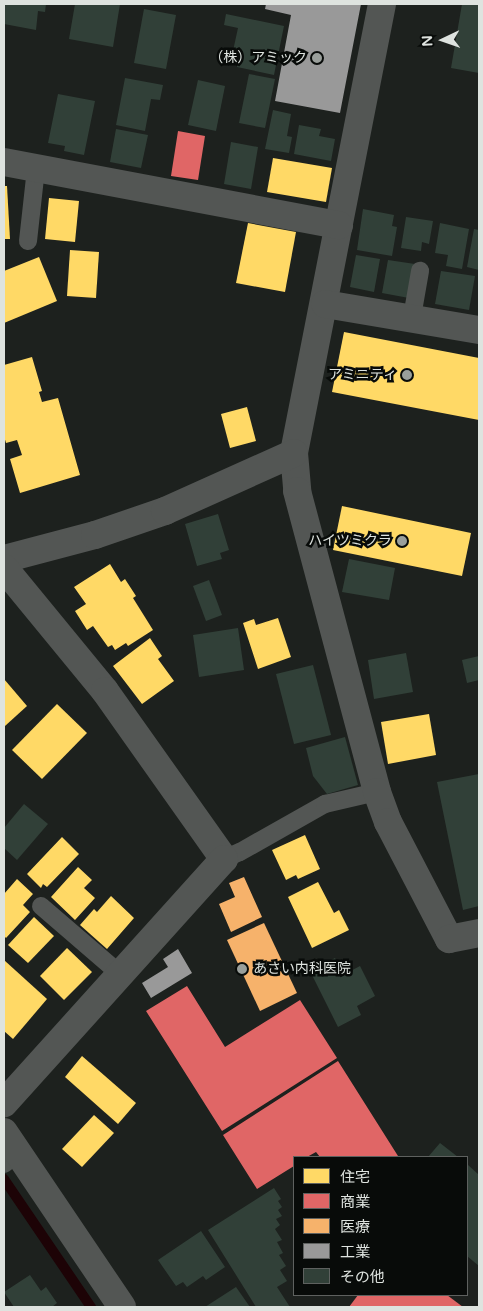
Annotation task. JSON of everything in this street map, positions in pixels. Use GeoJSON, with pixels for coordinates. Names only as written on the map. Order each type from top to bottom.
{"type":"FeatureCollection","features":[{"type":"Feature","properties":{"kind":"street"},"geometry":{"type":"LineString","coordinates":[[382,4],[325,304],[294,453],[298,491],[377,792],[388,822],[449,939],[479,933]]}},
{"type":"Feature","properties":{"kind":"street"},"geometry":{"type":"LineString","coordinates":[[4,162],[340,224]]}},
{"type":"Feature","properties":{"kind":"street"},"geometry":{"type":"LineString","coordinates":[[325,304],[412,317],[479,330]]}},
{"type":"Feature","properties":{"kind":"street"},"geometry":{"type":"LineString","coordinates":[[4,558],[95,535],[165,511],[294,453]]}},
{"type":"Feature","properties":{"kind":"street"},"geometry":{"type":"LineString","coordinates":[[4,568],[105,691],[224,859],[4,1102]]}},
{"type":"Feature","properties":{"kind":"street"},"geometry":{"type":"LineString","coordinates":[[9,1150],[115,1304]]}},
{"type":"Feature","properties":{"kind":"lane"},"geometry":{"type":"LineString","coordinates":[[28,241],[36,168]]}},
{"type":"Feature","properties":{"kind":"lane"},"geometry":{"type":"LineString","coordinates":[[412,317],[420,271]]}},
{"type":"Feature","properties":{"kind":"lane"},"geometry":{"type":"LineString","coordinates":[[224,859],[326,804],[377,792]]}},
{"type":"Feature","properties":{"kind":"lane"},"geometry":{"type":"LineString","coordinates":[[42,906],[120,974]]}},
{"type":"Feature","properties":{"kind":"building: 住宅"},"geometry":{"type":"Polygon","coordinates":[[[273,158],[332,168],[326,202],[267,192],[273,158]]]}},
{"type":"Feature","properties":{"kind":"building: 住宅"},"geometry":{"type":"Polygon","coordinates":[[[4,186],[7,186],[10,239],[4,239],[4,186]]]}},
{"type":"Feature","properties":{"kind":"building: 住宅"},"geometry":{"type":"Polygon","coordinates":[[[49,198],[79,201],[75,242],[45,239],[49,198]]]}},
{"type":"Feature","properties":{"kind":"building: 住宅"},"geometry":{"type":"Polygon","coordinates":[[[248,223],[296,232],[285,292],[236,283],[248,223]]]}},
{"type":"Feature","properties":{"kind":"building: 住宅"},"geometry":{"type":"Polygon","coordinates":[[[70,250],[99,252],[96,298],[67,296],[70,250]]]}},
{"type":"Feature","properties":{"kind":"building: 住宅"},"geometry":{"type":"Polygon","coordinates":[[[39,257],[57,301],[4,323],[4,271],[39,257]]]}},
{"type":"Feature","properties":{"kind":"building: 住宅","name":"アミニティ"},"geometry":{"type":"Polygon","coordinates":[[[344,332],[479,358],[479,420],[332,392],[344,332]]]}},
{"type":"Feature","properties":{"kind":"building: 住宅"},"geometry":{"type":"Polygon","coordinates":[[[32,357],[42,391],[39,392],[42,402],[58,398],[80,475],[20,493],[10,459],[22,455],[17,440],[6,443],[4,436],[4,365],[32,357]]]}},
{"type":"Feature","properties":{"kind":"building: 住宅"},"geometry":{"type":"Polygon","coordinates":[[[247,407],[256,441],[230,448],[221,414],[247,407]]]}},
{"type":"Feature","properties":{"kind":"building: 住宅","name":"ハイツミクラ"},"geometry":{"type":"Polygon","coordinates":[[[342,506],[471,533],[462,576],[333,550],[342,506]]]}},
{"type":"Feature","properties":{"kind":"building: 住宅"},"geometry":{"type":"Polygon","coordinates":[[[110,564],[121,582],[125,579],[136,596],[133,598],[153,630],[128,646],[126,643],[115,650],[112,645],[108,647],[93,626],[87,630],[75,611],[86,604],[74,587],[110,564]]]}},
{"type":"Feature","properties":{"kind":"building: 住宅"},"geometry":{"type":"Polygon","coordinates":[[[278,618],[291,657],[258,669],[243,623],[254,619],[256,625],[278,618]]]}},
{"type":"Feature","properties":{"kind":"building: 住宅"},"geometry":{"type":"Polygon","coordinates":[[[150,638],[162,656],[158,659],[174,681],[142,704],[113,666],[150,638]]]}},
{"type":"Feature","properties":{"kind":"building: 住宅"},"geometry":{"type":"Polygon","coordinates":[[[4,679],[27,706],[5,726],[4,725],[4,679]]]}},
{"type":"Feature","properties":{"kind":"building: 住宅"},"geometry":{"type":"Polygon","coordinates":[[[57,704],[87,733],[42,779],[12,750],[57,704]]]}},
{"type":"Feature","properties":{"kind":"building: 住宅"},"geometry":{"type":"Polygon","coordinates":[[[429,714],[436,755],[388,764],[381,722],[429,714]]]}},
{"type":"Feature","properties":{"kind":"building: 住宅"},"geometry":{"type":"Polygon","coordinates":[[[305,835],[320,869],[298,879],[296,875],[286,880],[272,850],[305,835]]]}},
{"type":"Feature","properties":{"kind":"building: 住宅"},"geometry":{"type":"Polygon","coordinates":[[[62,837],[79,854],[47,887],[43,884],[41,888],[27,874],[62,837]]]}},
{"type":"Feature","properties":{"kind":"building: 住宅"},"geometry":{"type":"Polygon","coordinates":[[[78,867],[92,880],[84,888],[95,898],[75,920],[51,897],[78,867]]]}},
{"type":"Feature","properties":{"kind":"building: 住宅"},"geometry":{"type":"Polygon","coordinates":[[[17,879],[33,894],[23,905],[30,912],[6,938],[4,936],[4,894],[17,879]]]}},
{"type":"Feature","properties":{"kind":"building: 住宅"},"geometry":{"type":"Polygon","coordinates":[[[318,882],[334,913],[339,910],[349,930],[312,948],[288,897],[318,882]]]}},
{"type":"Feature","properties":{"kind":"building: 住宅"},"geometry":{"type":"Polygon","coordinates":[[[111,896],[134,918],[107,949],[80,925],[94,909],[97,912],[111,896]]]}},
{"type":"Feature","properties":{"kind":"building: 住宅"},"geometry":{"type":"Polygon","coordinates":[[[34,917],[54,936],[28,963],[8,945],[34,917]]]}},
{"type":"Feature","properties":{"kind":"building: 住宅"},"geometry":{"type":"Polygon","coordinates":[[[67,948],[92,972],[64,1000],[40,976],[67,948]]]}},
{"type":"Feature","properties":{"kind":"building: 住宅"},"geometry":{"type":"Polygon","coordinates":[[[4,960],[47,999],[13,1039],[4,1031],[4,960]]]}},
{"type":"Feature","properties":{"kind":"building: 住宅"},"geometry":{"type":"Polygon","coordinates":[[[82,1056],[136,1103],[118,1124],[65,1077],[82,1056]]]}},
{"type":"Feature","properties":{"kind":"building: 住宅"},"geometry":{"type":"Polygon","coordinates":[[[94,1115],[114,1133],[82,1167],[62,1149],[94,1115]]]}},
{"type":"Feature","properties":{"kind":"building: 商業"},"geometry":{"type":"Polygon","coordinates":[[[178,131],[205,136],[198,180],[171,176],[178,131]]]}},
{"type":"Feature","properties":{"kind":"building: 商業"},"geometry":{"type":"Polygon","coordinates":[[[187,986],[225,1047],[300,1000],[337,1058],[222,1131],[146,1011],[187,986]]]}},
{"type":"Feature","properties":{"kind":"building: 商業"},"geometry":{"type":"Polygon","coordinates":[[[338,1061],[398,1156],[319,1156],[316,1152],[309,1156],[293,1156],[293,1167],[257,1189],[223,1135],[338,1061]]]}},
{"type":"Feature","properties":{"kind":"building: 商業"},"geometry":{"type":"Polygon","coordinates":[[[357,1296],[448,1296],[463,1307],[349,1307],[357,1296]]]}},
{"type":"Feature","properties":{"kind":"building: 医療"},"geometry":{"type":"Polygon","coordinates":[[[244,877],[262,917],[231,932],[219,904],[235,897],[229,883],[244,877]]]}},
{"type":"Feature","properties":{"kind":"building: 医療","name":"あさい内科医院"},"geometry":{"type":"Polygon","coordinates":[[[264,923],[297,993],[260,1011],[227,940],[264,923]]]}},
{"type":"Feature","properties":{"kind":"building: 工業","name":"（株）アミック"},"geometry":{"type":"Polygon","coordinates":[[[266,4],[361,4],[340,113],[275,101],[291,15],[265,9],[266,4]]]}},
{"type":"Feature","properties":{"kind":"building: 工業"},"geometry":{"type":"Polygon","coordinates":[[[178,949],[192,973],[151,998],[142,983],[168,967],[163,959],[178,949]]]}},
{"type":"Feature","properties":{"kind":"building: その他"},"geometry":{"type":"Polygon","coordinates":[[[4,4],[46,4],[45,12],[38,11],[36,30],[4,24],[4,4]]]}},
{"type":"Feature","properties":{"kind":"building: その他"},"geometry":{"type":"Polygon","coordinates":[[[75,4],[120,4],[113,47],[69,39],[75,4]]]}},
{"type":"Feature","properties":{"kind":"building: その他"},"geometry":{"type":"Polygon","coordinates":[[[462,4],[479,4],[479,73],[451,68],[462,4]]]}},
{"type":"Feature","properties":{"kind":"building: その他"},"geometry":{"type":"Polygon","coordinates":[[[144,9],[176,15],[166,69],[134,63],[144,9]]]}},
{"type":"Feature","properties":{"kind":"building: その他"},"geometry":{"type":"Polygon","coordinates":[[[226,14],[284,26],[274,75],[237,67],[238,62],[231,60],[238,28],[224,25],[226,14]]]}},
{"type":"Feature","properties":{"kind":"building: その他"},"geometry":{"type":"Polygon","coordinates":[[[249,74],[275,79],[265,128],[239,123],[249,74]]]}},
{"type":"Feature","properties":{"kind":"building: その他"},"geometry":{"type":"Polygon","coordinates":[[[125,78],[163,85],[160,100],[151,99],[145,131],[116,125],[125,78]]]}},
{"type":"Feature","properties":{"kind":"building: その他"},"geometry":{"type":"Polygon","coordinates":[[[198,80],[225,86],[216,131],[188,125],[198,80]]]}},
{"type":"Feature","properties":{"kind":"building: その他"},"geometry":{"type":"Polygon","coordinates":[[[58,94],[95,101],[84,155],[64,151],[65,146],[48,143],[58,94]]]}},
{"type":"Feature","properties":{"kind":"building: その他"},"geometry":{"type":"Polygon","coordinates":[[[273,110],[291,114],[287,136],[292,137],[289,153],[265,149],[273,110]]]}},
{"type":"Feature","properties":{"kind":"building: その他"},"geometry":{"type":"Polygon","coordinates":[[[299,125],[321,129],[319,136],[335,139],[331,161],[294,154],[299,125]]]}},
{"type":"Feature","properties":{"kind":"building: その他"},"geometry":{"type":"Polygon","coordinates":[[[116,129],[148,135],[141,168],[110,162],[116,129]]]}},
{"type":"Feature","properties":{"kind":"building: その他"},"geometry":{"type":"Polygon","coordinates":[[[231,142],[258,147],[251,189],[224,184],[231,142]]]}},
{"type":"Feature","properties":{"kind":"building: その他"},"geometry":{"type":"Polygon","coordinates":[[[363,209],[394,215],[392,226],[397,227],[392,256],[357,250],[363,209]]]}},
{"type":"Feature","properties":{"kind":"building: その他"},"geometry":{"type":"Polygon","coordinates":[[[406,217],[433,221],[429,244],[422,242],[421,251],[401,248],[406,217]]]}},
{"type":"Feature","properties":{"kind":"building: その他"},"geometry":{"type":"Polygon","coordinates":[[[440,223],[469,229],[462,269],[446,266],[448,255],[435,253],[440,223]]]}},
{"type":"Feature","properties":{"kind":"building: その他"},"geometry":{"type":"Polygon","coordinates":[[[474,229],[479,230],[479,270],[467,267],[474,229]]]}},
{"type":"Feature","properties":{"kind":"building: その他"},"geometry":{"type":"Polygon","coordinates":[[[356,255],[380,259],[374,292],[350,287],[356,255]]]}},
{"type":"Feature","properties":{"kind":"building: その他"},"geometry":{"type":"Polygon","coordinates":[[[388,260],[415,264],[409,298],[382,293],[388,260]]]}},
{"type":"Feature","properties":{"kind":"building: その他"},"geometry":{"type":"Polygon","coordinates":[[[441,271],[475,276],[469,310],[435,304],[441,271]]]}},
{"type":"Feature","properties":{"kind":"building: その他"},"geometry":{"type":"Polygon","coordinates":[[[218,514],[229,550],[220,553],[222,559],[197,566],[185,524],[218,514]]]}},
{"type":"Feature","properties":{"kind":"building: その他"},"geometry":{"type":"Polygon","coordinates":[[[349,559],[395,568],[389,600],[342,592],[349,559]]]}},
{"type":"Feature","properties":{"kind":"building: その他"},"geometry":{"type":"Polygon","coordinates":[[[209,580],[222,615],[206,621],[193,586],[209,580]]]}},
{"type":"Feature","properties":{"kind":"building: その他"},"geometry":{"type":"Polygon","coordinates":[[[238,628],[244,670],[199,677],[193,635],[238,628]]]}},
{"type":"Feature","properties":{"kind":"building: その他"},"geometry":{"type":"Polygon","coordinates":[[[406,653],[413,692],[374,699],[368,660],[406,653]]]}},
{"type":"Feature","properties":{"kind":"building: その他"},"geometry":{"type":"Polygon","coordinates":[[[479,656],[479,680],[467,683],[462,660],[479,656]]]}},
{"type":"Feature","properties":{"kind":"building: その他"},"geometry":{"type":"Polygon","coordinates":[[[313,665],[331,735],[294,744],[276,674],[313,665]]]}},
{"type":"Feature","properties":{"kind":"building: その他"},"geometry":{"type":"Polygon","coordinates":[[[345,737],[358,785],[327,794],[313,776],[306,748],[345,737]]]}},
{"type":"Feature","properties":{"kind":"building: その他"},"geometry":{"type":"Polygon","coordinates":[[[479,774],[479,906],[463,910],[437,782],[479,774]]]}},
{"type":"Feature","properties":{"kind":"building: その他"},"geometry":{"type":"Polygon","coordinates":[[[24,804],[48,824],[17,860],[4,848],[4,828],[24,804]]]}},
{"type":"Feature","properties":{"kind":"building: その他"},"geometry":{"type":"Polygon","coordinates":[[[335,958],[343,975],[360,966],[375,996],[357,1006],[361,1015],[338,1027],[310,971],[335,958]]]}},
{"type":"Feature","properties":{"kind":"building: その他"},"geometry":{"type":"Polygon","coordinates":[[[440,1143],[457,1156],[429,1156],[440,1143]]]}},
{"type":"Feature","properties":{"kind":"building: その他"},"geometry":{"type":"Polygon","coordinates":[[[468,1165],[479,1175],[479,1266],[468,1257],[468,1165]]]}},
{"type":"Feature","properties":{"kind":"building: その他"},"geometry":{"type":"Polygon","coordinates":[[[274,1188],[281,1199],[278,1201],[282,1207],[278,1210],[282,1216],[276,1219],[280,1225],[275,1229],[282,1240],[277,1242],[283,1253],[279,1255],[286,1266],[280,1270],[287,1281],[277,1287],[290,1307],[256,1307],[208,1230],[274,1188]]]}},
{"type":"Feature","properties":{"kind":"building: その他"},"geometry":{"type":"Polygon","coordinates":[[[201,1231],[225,1267],[206,1280],[203,1276],[187,1287],[183,1282],[176,1286],[158,1260],[201,1231]]]}},
{"type":"Feature","properties":{"kind":"building: その他"},"geometry":{"type":"Polygon","coordinates":[[[30,1275],[41,1291],[46,1287],[57,1303],[52,1307],[14,1307],[4,1292],[30,1275]]]}},
{"type":"Feature","properties":{"kind":"building: その他"},"geometry":{"type":"Polygon","coordinates":[[[236,1287],[250,1307],[205,1307],[236,1287]]]}},
{"type":"Feature","properties":{"kind":"waterway"},"geometry":{"type":"LineString","coordinates":[[4,1179],[91,1307]]}},
{"type":"Feature","properties":{"kind":"place","name":"（株）アミック"},"geometry":{"type":"Point","coordinates":[317,58]}},
{"type":"Feature","properties":{"kind":"place","name":"アミニティ"},"geometry":{"type":"Point","coordinates":[407,375]}},
{"type":"Feature","properties":{"kind":"place","name":"ハイツミクラ"},"geometry":{"type":"Point","coordinates":[402,541]}},
{"type":"Feature","properties":{"kind":"place","name":"あさい内科医院"},"geometry":{"type":"Point","coordinates":[242,969]}}]}
